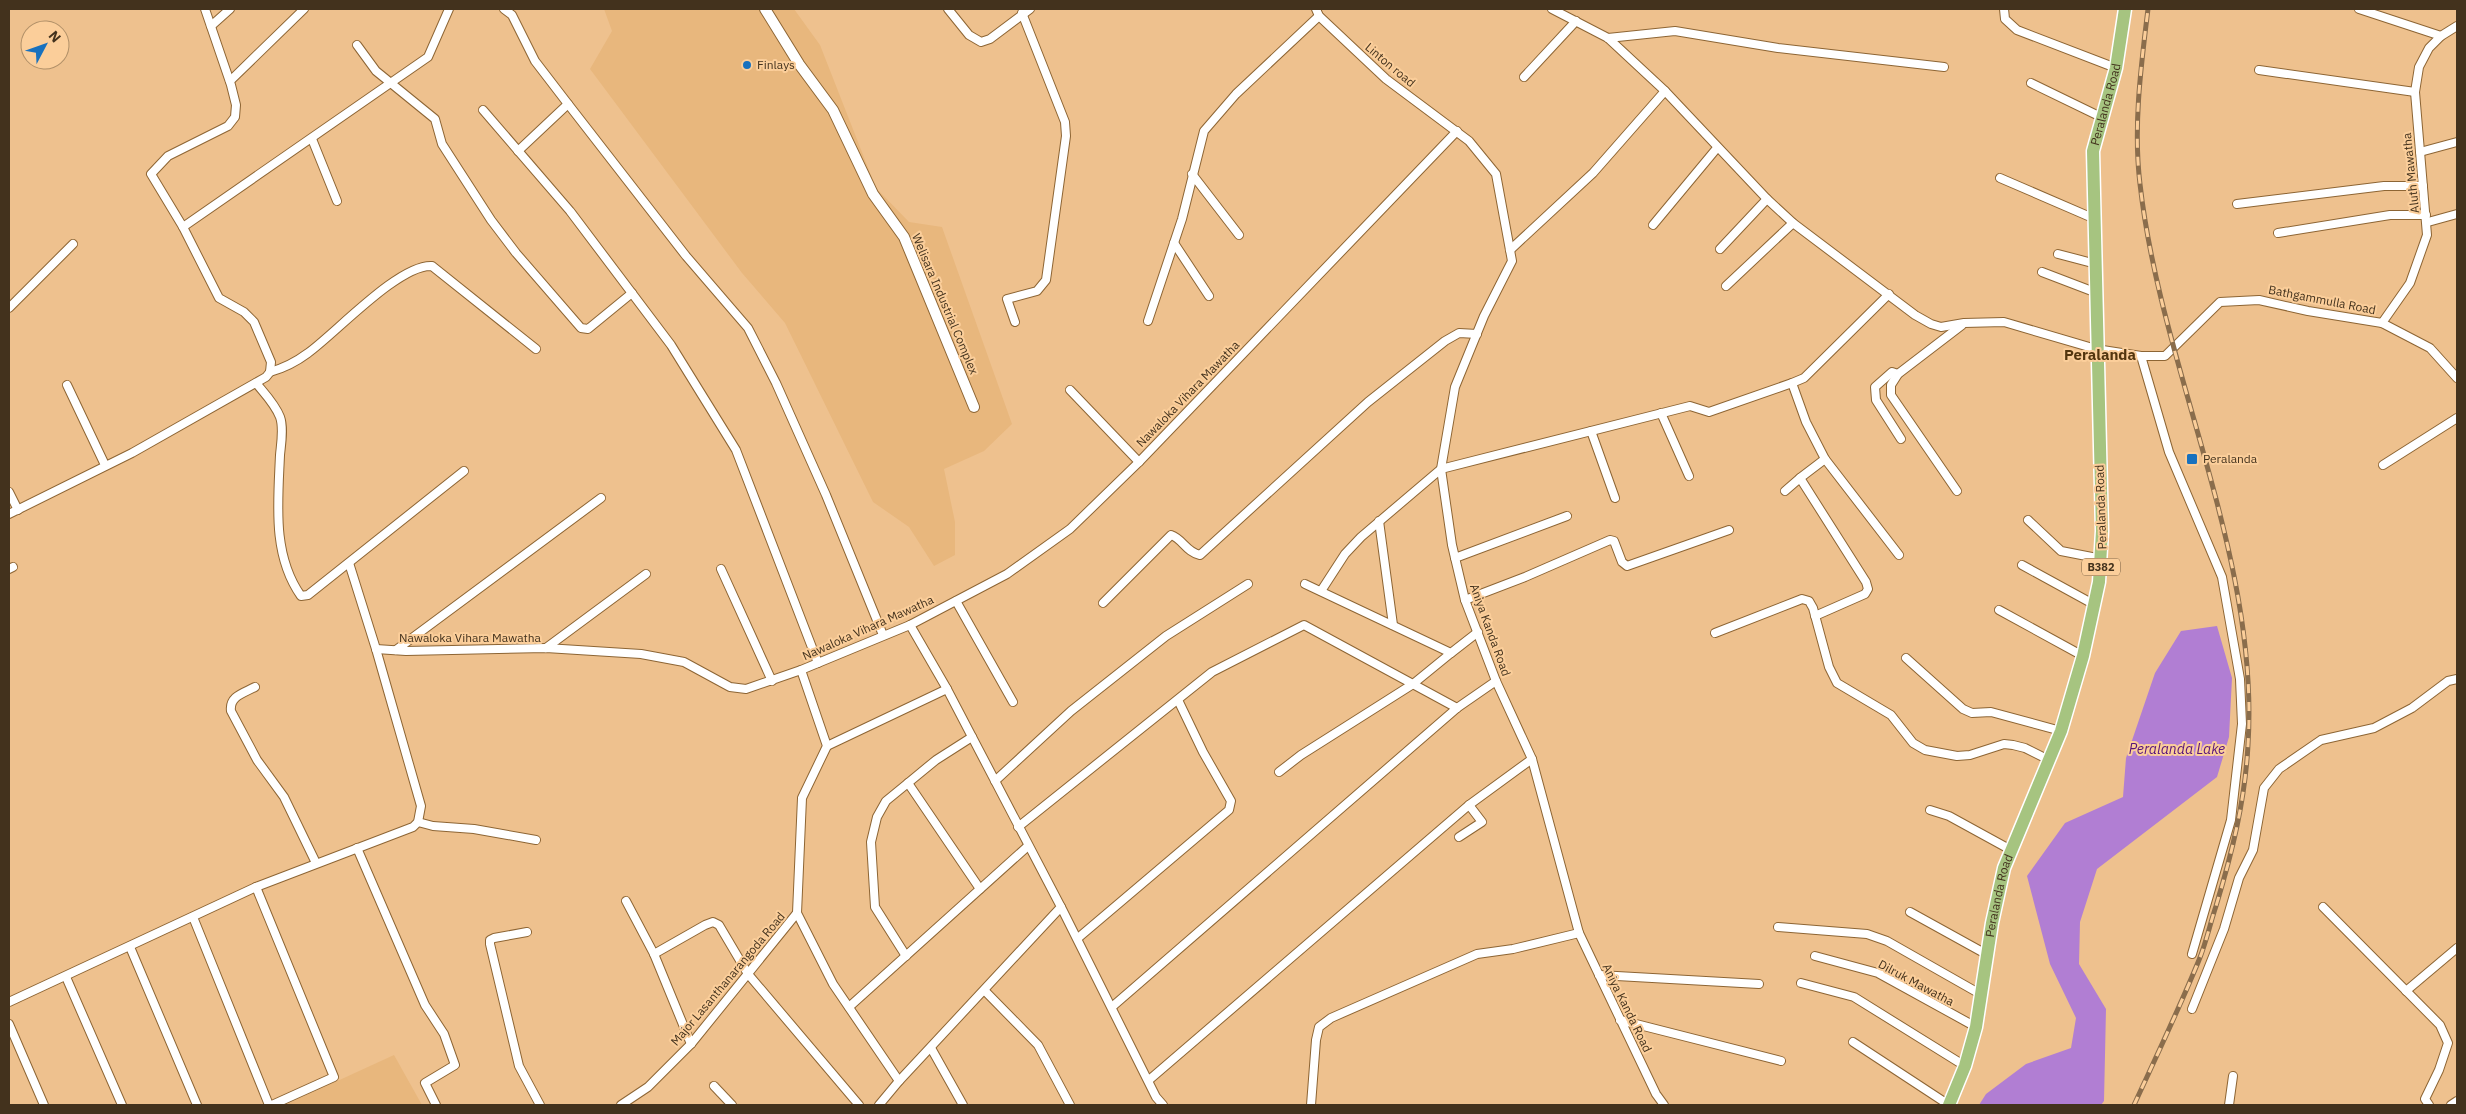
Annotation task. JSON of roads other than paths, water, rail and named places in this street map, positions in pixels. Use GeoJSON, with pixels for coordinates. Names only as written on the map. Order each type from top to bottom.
{"type":"FeatureCollection","features":[{"type":"Feature","properties":{"kind":"main road","name":"Peralanda Road"},"geometry":{"type":"LineString","coordinates":[[1949,1105],[1965,1066],[1976,1027],[1982,995],[1986,954],[1997,894],[2010,850],[2061,731],[2083,656],[2095,605],[2102,559],[2093,151],[2116,68],[2124,9]]}},
{"type":"Feature","properties":{"kind":"street"},"geometry":{"type":"LineString","coordinates":[[205,9],[230,81],[236,105],[235,117],[228,126],[168,156],[151,174],[183,227],[219,298],[244,312],[254,322],[271,362],[270,372]]}},
{"type":"Feature","properties":{"kind":"street"},"geometry":{"type":"LineString","coordinates":[[211,26],[230,9]]}},
{"type":"Feature","properties":{"kind":"street"},"geometry":{"type":"LineString","coordinates":[[230,81],[304,9]]}},
{"type":"Feature","properties":{"kind":"street"},"geometry":{"type":"LineString","coordinates":[[183,227],[428,57],[449,9]]}},
{"type":"Feature","properties":{"kind":"street"},"geometry":{"type":"LineString","coordinates":[[504,9],[512,15],[535,61],[686,256],[748,328],[776,383],[826,495],[883,636]]}},
{"type":"Feature","properties":{"kind":"street","name":"Welisara Industrial Complex"},"geometry":{"type":"LineString","coordinates":[[765,9],[794,55],[833,110],[869,186],[904,237],[974,407]]}},
{"type":"Feature","properties":{"kind":"street"},"geometry":{"type":"LineString","coordinates":[[948,9],[969,35],[982,42],[990,40],[1022,13],[1030,9]]}},
{"type":"Feature","properties":{"kind":"street"},"geometry":{"type":"LineString","coordinates":[[2004,9],[2005,19],[2017,30],[2116,68]]}},
{"type":"Feature","properties":{"kind":"street"},"geometry":{"type":"LineString","coordinates":[[2359,9],[2441,36]]}},
{"type":"Feature","properties":{"kind":"street","name":"Bathgammulla Road"},"geometry":{"type":"LineString","coordinates":[[1557,10],[1608,38],[1665,91],[1717,148],[1793,223],[1915,315],[1931,324],[1941,327],[1964,323],[2004,322],[2096,349],[2141,356],[2165,356],[2220,302],[2259,300],[2308,311],[2382,323],[2430,348],[2457,378]]}},
{"type":"Feature","properties":{"kind":"street"},"geometry":{"type":"LineString","coordinates":[[1148,321],[1182,220],[1204,131],[1236,94],[1317,12]]}},
{"type":"Feature","properties":{"kind":"street","name":"Linton road"},"geometry":{"type":"LineString","coordinates":[[1317,12],[1386,78],[1456,131]]}},
{"type":"Feature","properties":{"kind":"street"},"geometry":{"type":"LineString","coordinates":[[1015,322],[1008,299],[1037,291],[1046,280],[1066,136],[1065,122],[1022,13]]}},
{"type":"Feature","properties":{"kind":"street"},"geometry":{"type":"LineString","coordinates":[[1524,77],[1576,21]]}},
{"type":"Feature","properties":{"kind":"street","name":"Aluth Mawatha"},"geometry":{"type":"LineString","coordinates":[[2382,323],[2410,283],[2427,235],[2415,92],[2419,67],[2429,48],[2441,36],[2457,26]]}},
{"type":"Feature","properties":{"kind":"street"},"geometry":{"type":"LineString","coordinates":[[1608,38],[1675,30],[1778,48],[1944,67]]}},
{"type":"Feature","properties":{"kind":"street"},"geometry":{"type":"LineString","coordinates":[[357,45],[376,71],[435,119],[442,144],[491,220],[516,253],[581,328],[588,329],[632,293]]}},
{"type":"Feature","properties":{"kind":"street"},"geometry":{"type":"LineString","coordinates":[[2260,70],[2415,92]]}},
{"type":"Feature","properties":{"kind":"street"},"geometry":{"type":"LineString","coordinates":[[2031,83],[2101,117]]}},
{"type":"Feature","properties":{"kind":"street"},"geometry":{"type":"LineString","coordinates":[[1510,250],[1592,173],[1665,91]]}},
{"type":"Feature","properties":{"kind":"street"},"geometry":{"type":"LineString","coordinates":[[518,151],[568,104]]}},
{"type":"Feature","properties":{"kind":"street"},"geometry":{"type":"LineString","coordinates":[[483,110],[570,211],[671,345],[736,450],[818,663]]}},
{"type":"Feature","properties":{"kind":"street","name":"Aniya Kanda Road"},"geometry":{"type":"LineString","coordinates":[[1456,131],[1474,147],[1496,174],[1512,261],[1484,316],[1455,387],[1441,469],[1456,558],[1465,600],[1496,681],[1532,759],[1579,933],[1620,1020],[1664,1105]]}},
{"type":"Feature","properties":{"kind":"street","name":"Nawaloka Vihara Mawatha"},"geometry":{"type":"LineString","coordinates":[[376,648],[396,650],[546,648],[650,655],[684,662],[730,687],[746,689],[801,670],[910,625],[1007,574],[1070,529],[1139,462],[1456,131]]}},
{"type":"Feature","properties":{"kind":"street"},"geometry":{"type":"LineString","coordinates":[[312,139],[337,200]]}},
{"type":"Feature","properties":{"kind":"street"},"geometry":{"type":"LineString","coordinates":[[2420,152],[2457,142]]}},
{"type":"Feature","properties":{"kind":"street"},"geometry":{"type":"LineString","coordinates":[[1652,225],[1717,148]]}},
{"type":"Feature","properties":{"kind":"street"},"geometry":{"type":"LineString","coordinates":[[1192,174],[1239,234]]}},
{"type":"Feature","properties":{"kind":"street"},"geometry":{"type":"LineString","coordinates":[[2000,178],[2095,219]]}},
{"type":"Feature","properties":{"kind":"street"},"geometry":{"type":"LineString","coordinates":[[2237,204],[2384,186],[2423,186]]}},
{"type":"Feature","properties":{"kind":"street"},"geometry":{"type":"LineString","coordinates":[[1720,250],[1767,199]]}},
{"type":"Feature","properties":{"kind":"street"},"geometry":{"type":"LineString","coordinates":[[2278,232],[2390,215],[2427,218],[2457,214]]}},
{"type":"Feature","properties":{"kind":"street"},"geometry":{"type":"LineString","coordinates":[[1726,286],[1793,223]]}},
{"type":"Feature","properties":{"kind":"street"},"geometry":{"type":"LineString","coordinates":[[1174,242],[1209,296]]}},
{"type":"Feature","properties":{"kind":"street"},"geometry":{"type":"LineString","coordinates":[[9,308],[73,244]]}},
{"type":"Feature","properties":{"kind":"street"},"geometry":{"type":"LineString","coordinates":[[2058,254],[2096,264]]}},
{"type":"Feature","properties":{"kind":"street"},"geometry":{"type":"LineString","coordinates":[[9,514],[132,452],[256,383],[270,372],[288,366],[308,353],[378,292],[423,265],[432,266],[536,349]]}},
{"type":"Feature","properties":{"kind":"street"},"geometry":{"type":"LineString","coordinates":[[2042,272],[2097,293]]}},
{"type":"Feature","properties":{"kind":"street"},"geometry":{"type":"LineString","coordinates":[[1321,591],[1345,554],[1379,521],[1441,469],[1690,406],[1709,412],[1792,384],[1804,378],[1889,294]]}},
{"type":"Feature","properties":{"kind":"street"},"geometry":{"type":"LineString","coordinates":[[1957,491],[1891,395],[1890,385],[1898,374],[1964,323]]}},
{"type":"Feature","properties":{"kind":"street"},"geometry":{"type":"LineString","coordinates":[[1104,603],[1170,535],[1178,537],[1192,553],[1200,555],[1368,402],[1445,341],[1459,333],[1478,334]]}},
{"type":"Feature","properties":{"kind":"street"},"geometry":{"type":"LineString","coordinates":[[2141,356],[2169,452],[2222,577],[2240,679],[2242,724],[2231,820],[2192,954]]}},
{"type":"Feature","properties":{"kind":"street"},"geometry":{"type":"LineString","coordinates":[[1898,374],[1892,372],[1875,386],[1876,400],[1901,439]]}},
{"type":"Feature","properties":{"kind":"street"},"geometry":{"type":"LineString","coordinates":[[256,383],[273,402],[281,419],[277,517],[279,539],[292,584],[301,596],[308,596],[464,472]]}},
{"type":"Feature","properties":{"kind":"street"},"geometry":{"type":"LineString","coordinates":[[1792,384],[1806,422],[1825,459],[1899,555]]}},
{"type":"Feature","properties":{"kind":"street"},"geometry":{"type":"LineString","coordinates":[[67,385],[105,465]]}},
{"type":"Feature","properties":{"kind":"street"},"geometry":{"type":"LineString","coordinates":[[1070,390],[1139,462]]}},
{"type":"Feature","properties":{"kind":"street"},"geometry":{"type":"LineString","coordinates":[[1661,413],[1688,476]]}},
{"type":"Feature","properties":{"kind":"street"},"geometry":{"type":"LineString","coordinates":[[2384,466],[2457,418]]}},
{"type":"Feature","properties":{"kind":"street"},"geometry":{"type":"LineString","coordinates":[[1591,431],[1615,498]]}},
{"type":"Feature","properties":{"kind":"street"},"geometry":{"type":"LineString","coordinates":[[1785,491],[1825,459]]}},
{"type":"Feature","properties":{"kind":"street"},"geometry":{"type":"LineString","coordinates":[[1800,478],[1866,582],[1868,589],[1865,594],[1815,616]]}},
{"type":"Feature","properties":{"kind":"street"},"geometry":{"type":"LineString","coordinates":[[9,492],[18,510]]}},
{"type":"Feature","properties":{"kind":"street"},"geometry":{"type":"LineString","coordinates":[[396,650],[601,498]]}},
{"type":"Feature","properties":{"kind":"street"},"geometry":{"type":"LineString","coordinates":[[1456,558],[1567,516]]}},
{"type":"Feature","properties":{"kind":"street"},"geometry":{"type":"LineString","coordinates":[[2028,520],[2061,551],[2102,559]]}},
{"type":"Feature","properties":{"kind":"street"},"geometry":{"type":"LineString","coordinates":[[1379,521],[1393,625]]}},
{"type":"Feature","properties":{"kind":"street"},"geometry":{"type":"LineString","coordinates":[[1465,600],[1525,577],[1610,540],[1614,541],[1624,565],[1627,566],[1729,530]]}},
{"type":"Feature","properties":{"kind":"street"},"geometry":{"type":"LineString","coordinates":[[9,1002],[193,918],[256,887],[316,862],[413,827],[418,822],[421,806],[376,648],[349,563]]}},
{"type":"Feature","properties":{"kind":"street"},"geometry":{"type":"LineString","coordinates":[[2022,565],[2095,605]]}},
{"type":"Feature","properties":{"kind":"street"},"geometry":{"type":"LineString","coordinates":[[722,570],[772,681]]}},
{"type":"Feature","properties":{"kind":"street"},"geometry":{"type":"LineString","coordinates":[[546,648],[646,574]]}},
{"type":"Feature","properties":{"kind":"street"},"geometry":{"type":"LineString","coordinates":[[995,781],[1071,711],[1166,636],[1248,584]]}},
{"type":"Feature","properties":{"kind":"street"},"geometry":{"type":"LineString","coordinates":[[1305,584],[1451,653]]}},
{"type":"Feature","properties":{"kind":"street"},"geometry":{"type":"LineString","coordinates":[[1714,633],[1802,600],[1809,601],[1829,668],[1836,683],[1891,715],[1913,742],[1925,750],[1957,756],[2004,744],[2025,748],[2049,760]]}},
{"type":"Feature","properties":{"kind":"street"},"geometry":{"type":"LineString","coordinates":[[956,601],[1013,702]]}},
{"type":"Feature","properties":{"kind":"street"},"geometry":{"type":"LineString","coordinates":[[2000,610],[2083,656]]}},
{"type":"Feature","properties":{"kind":"street"},"geometry":{"type":"LineString","coordinates":[[910,625],[947,689],[1078,938],[1156,1097],[1163,1105]]}},
{"type":"Feature","properties":{"kind":"street"},"geometry":{"type":"LineString","coordinates":[[1018,827],[1212,672],[1304,625],[1457,708]]}},
{"type":"Feature","properties":{"kind":"street"},"geometry":{"type":"LineString","coordinates":[[1279,772],[1301,755],[1413,684],[1478,632]]}},
{"type":"Feature","properties":{"kind":"street"},"geometry":{"type":"LineString","coordinates":[[1906,658],[1963,709],[1972,713],[1991,712],[2061,731]]}},
{"type":"Feature","properties":{"kind":"street"},"geometry":{"type":"LineString","coordinates":[[801,670],[826,746],[947,689]]}},
{"type":"Feature","properties":{"kind":"street"},"geometry":{"type":"LineString","coordinates":[[2192,1009],[2224,930],[2238,878],[2253,850],[2264,788],[2279,769],[2321,740],[2374,728],[2412,708],[2448,681],[2457,679]]}},
{"type":"Feature","properties":{"kind":"street"},"geometry":{"type":"LineString","coordinates":[[1112,1006],[1457,708],[1496,681]]}},
{"type":"Feature","properties":{"kind":"street"},"geometry":{"type":"LineString","coordinates":[[255,687],[233,699],[230,704],[231,711],[257,760],[284,796],[316,862]]}},
{"type":"Feature","properties":{"kind":"street"},"geometry":{"type":"LineString","coordinates":[[1078,938],[1229,810],[1231,801],[1203,752],[1178,700]]}},
{"type":"Feature","properties":{"kind":"street"},"geometry":{"type":"LineString","coordinates":[[906,956],[874,906],[871,842],[877,817],[886,801],[936,760],[972,737]]}},
{"type":"Feature","properties":{"kind":"street","name":"Major Lasanthanarangoda Road"},"geometry":{"type":"LineString","coordinates":[[621,1105],[648,1087],[691,1044],[797,913],[802,798],[826,746]]}},
{"type":"Feature","properties":{"kind":"street"},"geometry":{"type":"LineString","coordinates":[[1149,1080],[1469,806],[1532,759]]}},
{"type":"Feature","properties":{"kind":"street"},"geometry":{"type":"LineString","coordinates":[[908,783],[980,889]]}},
{"type":"Feature","properties":{"kind":"street"},"geometry":{"type":"LineString","coordinates":[[1458,837],[1482,822],[1469,806]]}},
{"type":"Feature","properties":{"kind":"street"},"geometry":{"type":"LineString","coordinates":[[1930,810],[1949,816],[2010,850]]}},
{"type":"Feature","properties":{"kind":"street"},"geometry":{"type":"LineString","coordinates":[[418,822],[433,826],[474,829],[536,840]]}},
{"type":"Feature","properties":{"kind":"street"},"geometry":{"type":"LineString","coordinates":[[849,1007],[1028,846]]}},
{"type":"Feature","properties":{"kind":"street"},"geometry":{"type":"LineString","coordinates":[[357,848],[425,1005],[444,1034],[455,1065],[425,1083],[436,1105]]}},
{"type":"Feature","properties":{"kind":"street"},"geometry":{"type":"LineString","coordinates":[[193,918],[270,1105],[334,1077],[256,887]]}},
{"type":"Feature","properties":{"kind":"street"},"geometry":{"type":"LineString","coordinates":[[626,901],[654,954],[691,1044]]}},
{"type":"Feature","properties":{"kind":"street"},"geometry":{"type":"LineString","coordinates":[[880,1105],[899,1081],[985,991],[1061,907]]}},
{"type":"Feature","properties":{"kind":"street"},"geometry":{"type":"LineString","coordinates":[[2323,907],[2440,1025],[2448,1043],[2439,1070],[2425,1099],[2429,1105]]}},
{"type":"Feature","properties":{"kind":"street"},"geometry":{"type":"LineString","coordinates":[[1910,912],[1986,954]]}},
{"type":"Feature","properties":{"kind":"street"},"geometry":{"type":"LineString","coordinates":[[797,913],[833,984],[899,1081]]}},
{"type":"Feature","properties":{"kind":"street"},"geometry":{"type":"LineString","coordinates":[[654,954],[705,925],[713,922],[720,926],[748,974],[859,1105]]}},
{"type":"Feature","properties":{"kind":"street"},"geometry":{"type":"LineString","coordinates":[[1778,927],[1867,934],[1880,938],[1982,995]]}},
{"type":"Feature","properties":{"kind":"street"},"geometry":{"type":"LineString","coordinates":[[527,932],[494,938],[490,940],[490,944],[519,1066],[540,1105]]}},
{"type":"Feature","properties":{"kind":"street"},"geometry":{"type":"LineString","coordinates":[[1311,1105],[1316,1040],[1319,1027],[1331,1018],[1477,954],[1513,949],[1579,933]]}},
{"type":"Feature","properties":{"kind":"street"},"geometry":{"type":"LineString","coordinates":[[130,947],[197,1105]]}},
{"type":"Feature","properties":{"kind":"street"},"geometry":{"type":"LineString","coordinates":[[2406,991],[2457,948]]}},
{"type":"Feature","properties":{"kind":"street","name":"Dilruk Mawatha"},"geometry":{"type":"LineString","coordinates":[[1816,956],[1878,973],[1976,1027]]}},
{"type":"Feature","properties":{"kind":"street"},"geometry":{"type":"LineString","coordinates":[[1598,975],[1759,984]]}},
{"type":"Feature","properties":{"kind":"street"},"geometry":{"type":"LineString","coordinates":[[66,977],[122,1105]]}},
{"type":"Feature","properties":{"kind":"street"},"geometry":{"type":"LineString","coordinates":[[1801,983],[1854,997],[1965,1066]]}},
{"type":"Feature","properties":{"kind":"street"},"geometry":{"type":"LineString","coordinates":[[985,991],[1038,1045],[1070,1105]]}},
{"type":"Feature","properties":{"kind":"street"},"geometry":{"type":"LineString","coordinates":[[1620,1020],[1781,1061]]}},
{"type":"Feature","properties":{"kind":"street"},"geometry":{"type":"LineString","coordinates":[[9,1024],[44,1105]]}},
{"type":"Feature","properties":{"kind":"street"},"geometry":{"type":"LineString","coordinates":[[1853,1042],[1949,1105]]}},
{"type":"Feature","properties":{"kind":"street"},"geometry":{"type":"LineString","coordinates":[[931,1048],[963,1105]]}},
{"type":"Feature","properties":{"kind":"street"},"geometry":{"type":"LineString","coordinates":[[2229,1105],[2233,1076]]}},
{"type":"Feature","properties":{"kind":"street"},"geometry":{"type":"LineString","coordinates":[[714,1086],[732,1105]]}},
{"type":"Feature","properties":{"kind":"street"},"geometry":{"type":"LineString","coordinates":[[2451,1105],[2457,1101]]}},
{"type":"Feature","properties":{"kind":"water","name":"Peralanda Lake"},"geometry":{"type":"Polygon","coordinates":[[[2217,626],[2232,678],[2229,737],[2217,777],[2097,869],[2080,922],[2079,964],[2106,1009],[2104,1101],[2101,1105],[1979,1105],[1986,1094],[2026,1064],[2071,1048],[2076,1018],[2050,964],[2027,876],[2065,823],[2123,797],[2126,758],[2155,673],[2181,631],[2217,626]]]}},
{"type":"Feature","properties":{"kind":"railway"},"geometry":{"type":"LineString","coordinates":[[2134,1105],[2184,997],[2204,947],[2237,827],[2248,745],[2248,674],[2239,603],[2225,533],[2167,324],[2151,254],[2140,184],[2137,141],[2138,119],[2148,9]]}},
{"type":"Feature","properties":{"kind":"place","name":"Finlays"},"geometry":{"type":"Point","coordinates":[747,65]}},
{"type":"Feature","properties":{"kind":"place","name":"Peralanda"},"geometry":{"type":"Point","coordinates":[2192,459]}},
{"type":"Feature","properties":{"kind":"district","name":"Peralanda"},"geometry":{"type":"Point","coordinates":[2100,355]}}]}
